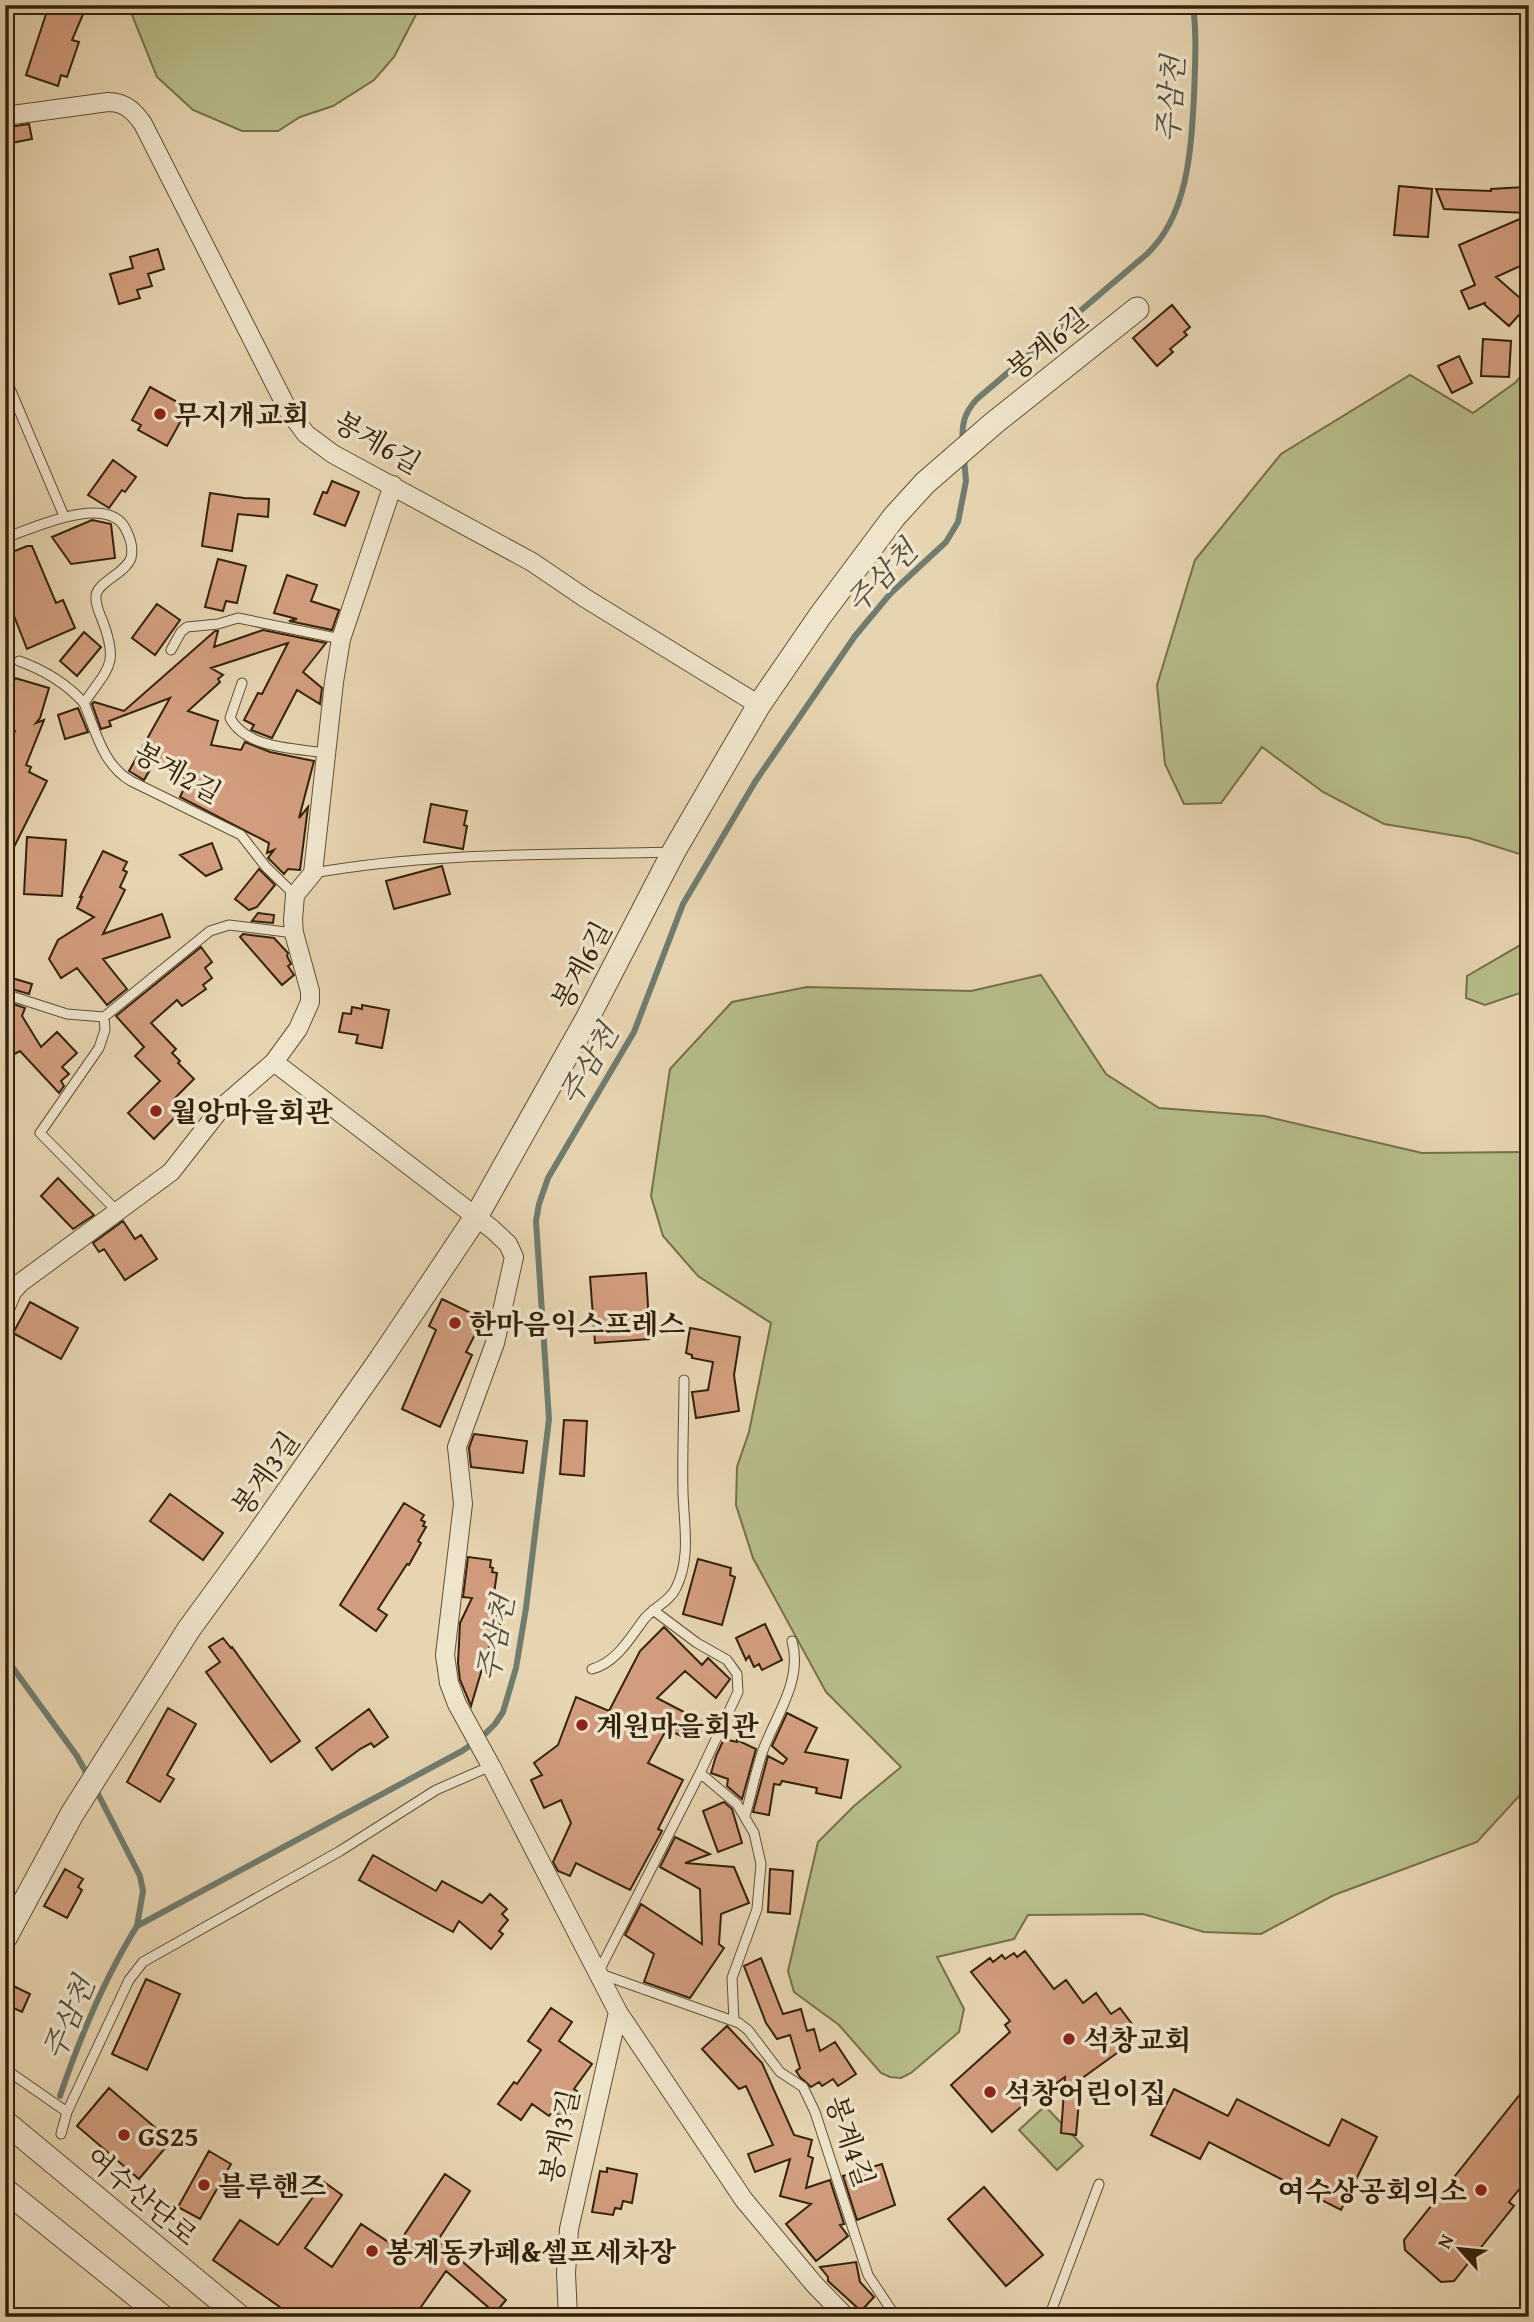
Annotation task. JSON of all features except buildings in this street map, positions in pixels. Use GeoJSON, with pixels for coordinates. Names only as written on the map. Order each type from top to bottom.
{"type":"FeatureCollection","features":[{"type":"Feature","properties":{"kind":"street","name":"봉계6길"},"geometry":{"type":"LineString","coordinates":[[5,116],[107,102],[117,102],[136,113],[296,423],[316,443],[533,562],[585,598],[759,705]]}},
{"type":"Feature","properties":{"kind":"street","name":"봉계6길"},"geometry":{"type":"LineString","coordinates":[[476,1217],[587,1018],[674,851],[759,705],[855,568],[886,527],[925,483],[994,423],[1137,309]]}},
{"type":"Feature","properties":{"kind":"street"},"geometry":{"type":"LineString","coordinates":[[5,1309],[20,1283],[171,1172],[222,1107],[274,1062],[304,1019],[310,1002],[310,991],[294,933],[295,895],[313,873],[325,753],[341,639],[393,485]]}},
{"type":"Feature","properties":{"kind":"street"},"geometry":{"type":"LineString","coordinates":[[274,1062],[502,1236],[512,1250],[514,1257],[511,1277],[495,1342],[457,1447],[463,1504],[445,1655],[449,1683],[465,1720],[618,2012],[744,2200],[831,2304],[846,2317]]}},
{"type":"Feature","properties":{"kind":"street","name":"봉계3길"},"geometry":{"type":"LineString","coordinates":[[5,1938],[72,1814],[189,1629],[381,1359],[476,1217]]}},
{"type":"Feature","properties":{"kind":"street","name":"봉계3길"},"geometry":{"type":"LineString","coordinates":[[568,2317],[566,2273],[569,2229],[618,2012]]}},
{"type":"Feature","properties":{"kind":"street","name":"여수산단로"},"geometry":{"type":"LineString","coordinates":[[5,2122],[240,2317]]}},
{"type":"Feature","properties":{"kind":"street"},"geometry":{"type":"LineString","coordinates":[[5,2190],[163,2317]]}},
{"type":"Feature","properties":{"kind":"lane"},"geometry":{"type":"LineString","coordinates":[[5,377],[64,516]]}},
{"type":"Feature","properties":{"kind":"lane"},"geometry":{"type":"LineString","coordinates":[[5,538],[64,516],[96,514],[116,519],[126,529],[132,549],[126,567],[96,594],[96,604],[111,644],[111,659],[84,704],[54,677],[19,661]]}},
{"type":"Feature","properties":{"kind":"lane"},"geometry":{"type":"LineString","coordinates":[[171,650],[187,627],[218,624],[238,618],[341,639]]}},
{"type":"Feature","properties":{"kind":"lane"},"geometry":{"type":"LineString","coordinates":[[242,683],[230,718],[240,732],[274,745],[325,753]]}},
{"type":"Feature","properties":{"kind":"lane","name":"봉계2길"},"geometry":{"type":"LineString","coordinates":[[84,704],[106,758],[120,774],[235,831],[295,895]]}},
{"type":"Feature","properties":{"kind":"lane"},"geometry":{"type":"LineString","coordinates":[[313,873],[352,866],[450,859],[674,851]]}},
{"type":"Feature","properties":{"kind":"lane"},"geometry":{"type":"LineString","coordinates":[[5,995],[67,1014],[104,1017],[218,927],[229,925],[294,933]]}},
{"type":"Feature","properties":{"kind":"lane"},"geometry":{"type":"LineString","coordinates":[[104,1017],[104,1035],[99,1048],[40,1133],[118,1212]]}},
{"type":"Feature","properties":{"kind":"lane"},"geometry":{"type":"LineString","coordinates":[[592,1669],[602,1666],[616,1655],[645,1617],[675,1590],[685,1556],[684,1380]]}},
{"type":"Feature","properties":{"kind":"lane"},"geometry":{"type":"LineString","coordinates":[[598,1973],[700,1773],[738,1692],[737,1674],[727,1660],[697,1643],[653,1611]]}},
{"type":"Feature","properties":{"kind":"lane"},"geometry":{"type":"LineString","coordinates":[[745,1816],[762,1754],[793,1682],[796,1656],[792,1641]]}},
{"type":"Feature","properties":{"kind":"lane"},"geometry":{"type":"LineString","coordinates":[[61,2134],[67,2112],[129,1980],[143,1962],[340,1851],[436,1790],[489,1762]]}},
{"type":"Feature","properties":{"kind":"lane"},"geometry":{"type":"LineString","coordinates":[[700,1773],[737,1804],[754,1833],[758,1849],[760,1880],[754,1917],[732,1978],[734,2021]]}},
{"type":"Feature","properties":{"kind":"lane","name":"봉계4길"},"geometry":{"type":"LineString","coordinates":[[598,1973],[734,2021],[748,2030],[779,2071],[805,2090],[815,2112],[868,2275],[896,2317]]}},
{"type":"Feature","properties":{"kind":"lane"},"geometry":{"type":"LineString","coordinates":[[5,2069],[67,2112]]}},
{"type":"Feature","properties":{"kind":"lane"},"geometry":{"type":"LineString","coordinates":[[1049,2317],[1099,2184]]}},
{"type":"Feature","properties":{"kind":"green space"},"geometry":{"type":"Polygon","coordinates":[[[128,5],[421,5],[394,57],[374,80],[333,106],[300,117],[278,131],[242,131],[193,110],[157,77],[128,5]]]}},
{"type":"Feature","properties":{"kind":"green space"},"geometry":{"type":"Polygon","coordinates":[[[1529,366],[1529,857],[1469,838],[1384,824],[1323,792],[1262,747],[1221,803],[1184,804],[1165,764],[1157,685],[1195,560],[1281,454],[1410,375],[1473,413],[1516,382],[1529,366]]]}},
{"type":"Feature","properties":{"kind":"green space"},"geometry":{"type":"Polygon","coordinates":[[[1529,940],[1529,990],[1485,1005],[1466,998],[1467,976],[1529,940]]]}},
{"type":"Feature","properties":{"kind":"green space"},"geometry":{"type":"Polygon","coordinates":[[[1041,975],[1106,1074],[1159,1108],[1264,1116],[1422,1153],[1529,1152],[1529,1782],[1477,1842],[1334,1895],[1261,1934],[1204,1932],[1143,1914],[1028,1915],[1014,1939],[937,1957],[964,2009],[959,2032],[911,2073],[901,2078],[890,2077],[881,2073],[839,2025],[794,1992],[788,1971],[818,1842],[854,1806],[901,1767],[826,1692],[753,1558],[736,1505],[737,1467],[749,1432],[771,1323],[698,1276],[663,1236],[651,1196],[670,1069],[732,1002],[807,987],[971,991],[1041,975]]]}},
{"type":"Feature","properties":{"kind":"green space"},"geometry":{"type":"Polygon","coordinates":[[[1045,2106],[1083,2146],[1057,2170],[1019,2130],[1045,2106]]]}},
{"type":"Feature","properties":{"kind":"waterway","name":"주삼천"},"geometry":{"type":"LineString","coordinates":[[963,444],[964,420],[977,399],[1147,254],[1161,238],[1171,220],[1179,201],[1189,160],[1194,97],[1193,5]]}},
{"type":"Feature","properties":{"kind":"waterway","name":"주삼천"},"geometry":{"type":"LineString","coordinates":[[60,2096],[94,2009],[137,1926],[462,1751],[480,1739],[503,1712],[516,1668],[526,1608],[549,1419],[536,1221],[548,1178],[634,1032],[683,904],[755,782],[855,636],[890,594],[946,542],[958,522],[966,481],[964,458]]}},
{"type":"Feature","properties":{"kind":"waterway"},"geometry":{"type":"LineString","coordinates":[[5,1657],[77,1756],[88,1776]]}},
{"type":"Feature","properties":{"kind":"waterway"},"geometry":{"type":"LineString","coordinates":[[95,1788],[140,1876],[143,1891],[137,1926]]}},
{"type":"Feature","properties":{"kind":"place","name":"무지개교회"},"geometry":{"type":"Point","coordinates":[160,414]}},
{"type":"Feature","properties":{"kind":"place","name":"월앙마을회관"},"geometry":{"type":"Point","coordinates":[156,1111]}},
{"type":"Feature","properties":{"kind":"place","name":"한마음익스프레스"},"geometry":{"type":"Point","coordinates":[455,1323]}},
{"type":"Feature","properties":{"kind":"place","name":"계원마을회관"},"geometry":{"type":"Point","coordinates":[582,1725]}},
{"type":"Feature","properties":{"kind":"place","name":"석창교회"},"geometry":{"type":"Point","coordinates":[1069,2039]}},
{"type":"Feature","properties":{"kind":"place","name":"석창어린이집"},"geometry":{"type":"Point","coordinates":[990,2092]}},
{"type":"Feature","properties":{"kind":"place","name":"GS25"},"geometry":{"type":"Point","coordinates":[124,2135]}},
{"type":"Feature","properties":{"kind":"place","name":"블루핸즈"},"geometry":{"type":"Point","coordinates":[204,2185]}},
{"type":"Feature","properties":{"kind":"place","name":"여수상공회의소"},"geometry":{"type":"Point","coordinates":[1481,2190]}},
{"type":"Feature","properties":{"kind":"place","name":"봉계동카페&셀프세차장"},"geometry":{"type":"Point","coordinates":[372,2251]}}]}
